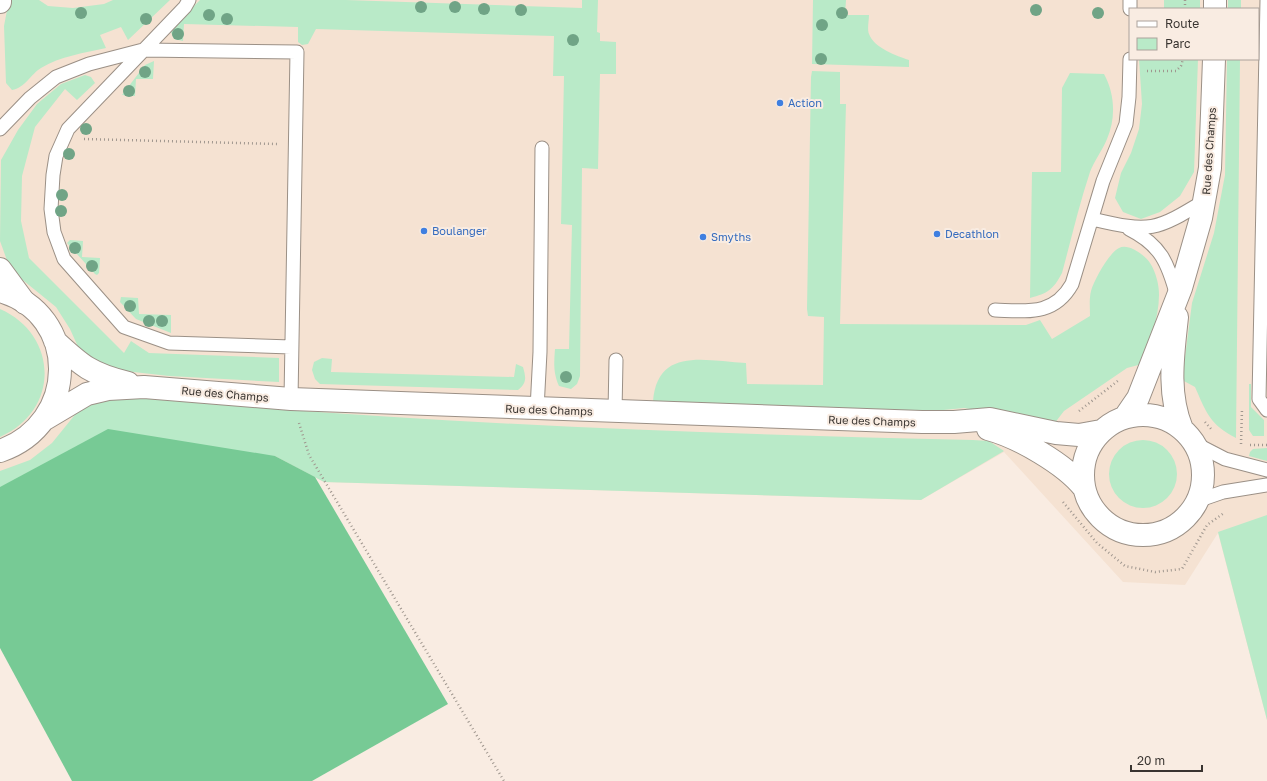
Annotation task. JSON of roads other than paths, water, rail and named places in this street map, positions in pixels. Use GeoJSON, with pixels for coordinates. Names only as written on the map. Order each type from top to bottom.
{"type":"FeatureCollection","features":[{"type":"Feature","properties":{"kind":"street","name":"Rue des Champs"},"geometry":{"type":"LineString","coordinates":[[1125,417],[1138,398],[1179,293],[1206,200],[1210,168],[1214,60]]}},
{"type":"Feature","properties":{"kind":"street"},"geometry":{"type":"LineString","coordinates":[[0,269],[25,303],[43,320],[55,341],[59,357],[60,382],[54,401],[45,419],[24,439],[0,451]]}},
{"type":"Feature","properties":{"kind":"street"},"geometry":{"type":"LineString","coordinates":[[0,291],[25,303]]}},
{"type":"Feature","properties":{"kind":"street","name":"Rue des Champs"},"geometry":{"type":"LineString","coordinates":[[1179,293],[1172,383],[1174,406],[1188,436]]}},
{"type":"Feature","properties":{"kind":"street","name":"Rue des Champs"},"geometry":{"type":"LineString","coordinates":[[55,341],[80,364],[89,370],[114,380],[144,387]]}},
{"type":"Feature","properties":{"kind":"street","name":"Rue des Champs"},"geometry":{"type":"LineString","coordinates":[[45,419],[89,393],[108,389],[144,387],[291,399],[615,412],[954,422],[990,419],[1056,433],[1079,435],[1101,431]]}},
{"type":"Feature","properties":{"kind":"street"},"geometry":{"type":"LineString","coordinates":[[1142,415],[1159,417],[1188,436],[1200,459],[1202,485],[1197,501],[1186,516],[1172,527],[1154,534],[1136,534],[1118,529],[1103,519],[1091,505],[1084,488],[1084,462],[1091,445],[1101,431],[1125,417],[1142,415]]}},
{"type":"Feature","properties":{"kind":"street","name":"Rue des Champs"},"geometry":{"type":"LineString","coordinates":[[954,422],[991,429],[1018,441],[1070,472],[1084,488]]}},
{"type":"Feature","properties":{"kind":"lane"},"geometry":{"type":"LineString","coordinates":[[189,0],[185,7],[68,129],[56,156],[53,175],[51,209],[54,232],[64,259],[124,328],[169,343],[291,347]]}},
{"type":"Feature","properties":{"kind":"lane"},"geometry":{"type":"LineString","coordinates":[[1267,0],[1265,209],[1259,399],[1267,410]]}},
{"type":"Feature","properties":{"kind":"lane"},"geometry":{"type":"LineString","coordinates":[[0,129],[30,98],[56,77],[89,64],[143,50],[297,52],[291,399]]}},
{"type":"Feature","properties":{"kind":"lane"},"geometry":{"type":"LineString","coordinates":[[995,310],[1039,310],[1059,301],[1072,284],[1103,181],[1126,124],[1130,65]]}},
{"type":"Feature","properties":{"kind":"lane"},"geometry":{"type":"LineString","coordinates":[[537,409],[540,352],[542,148]]}},
{"type":"Feature","properties":{"kind":"lane"},"geometry":{"type":"LineString","coordinates":[[1092,218],[1126,227],[1146,229],[1156,227],[1178,217],[1206,200]]}},
{"type":"Feature","properties":{"kind":"lane"},"geometry":{"type":"LineString","coordinates":[[1126,227],[1149,241],[1164,257],[1179,293]]}},
{"type":"Feature","properties":{"kind":"lane"},"geometry":{"type":"LineString","coordinates":[[615,412],[616,360]]}},
{"type":"Feature","properties":{"kind":"lane"},"geometry":{"type":"LineString","coordinates":[[1188,436],[1216,455],[1267,470]]}},
{"type":"Feature","properties":{"kind":"lane"},"geometry":{"type":"LineString","coordinates":[[1197,501],[1234,490],[1267,485]]}},
{"type":"Feature","properties":{"kind":"place","name":"Action"},"geometry":{"type":"Point","coordinates":[780,103]}},
{"type":"Feature","properties":{"kind":"place","name":"Boulanger"},"geometry":{"type":"Point","coordinates":[424,231]}},
{"type":"Feature","properties":{"kind":"place","name":"Decathlon"},"geometry":{"type":"Point","coordinates":[937,234]}},
{"type":"Feature","properties":{"kind":"place","name":"Smyths"},"geometry":{"type":"Point","coordinates":[703,237]}}]}
